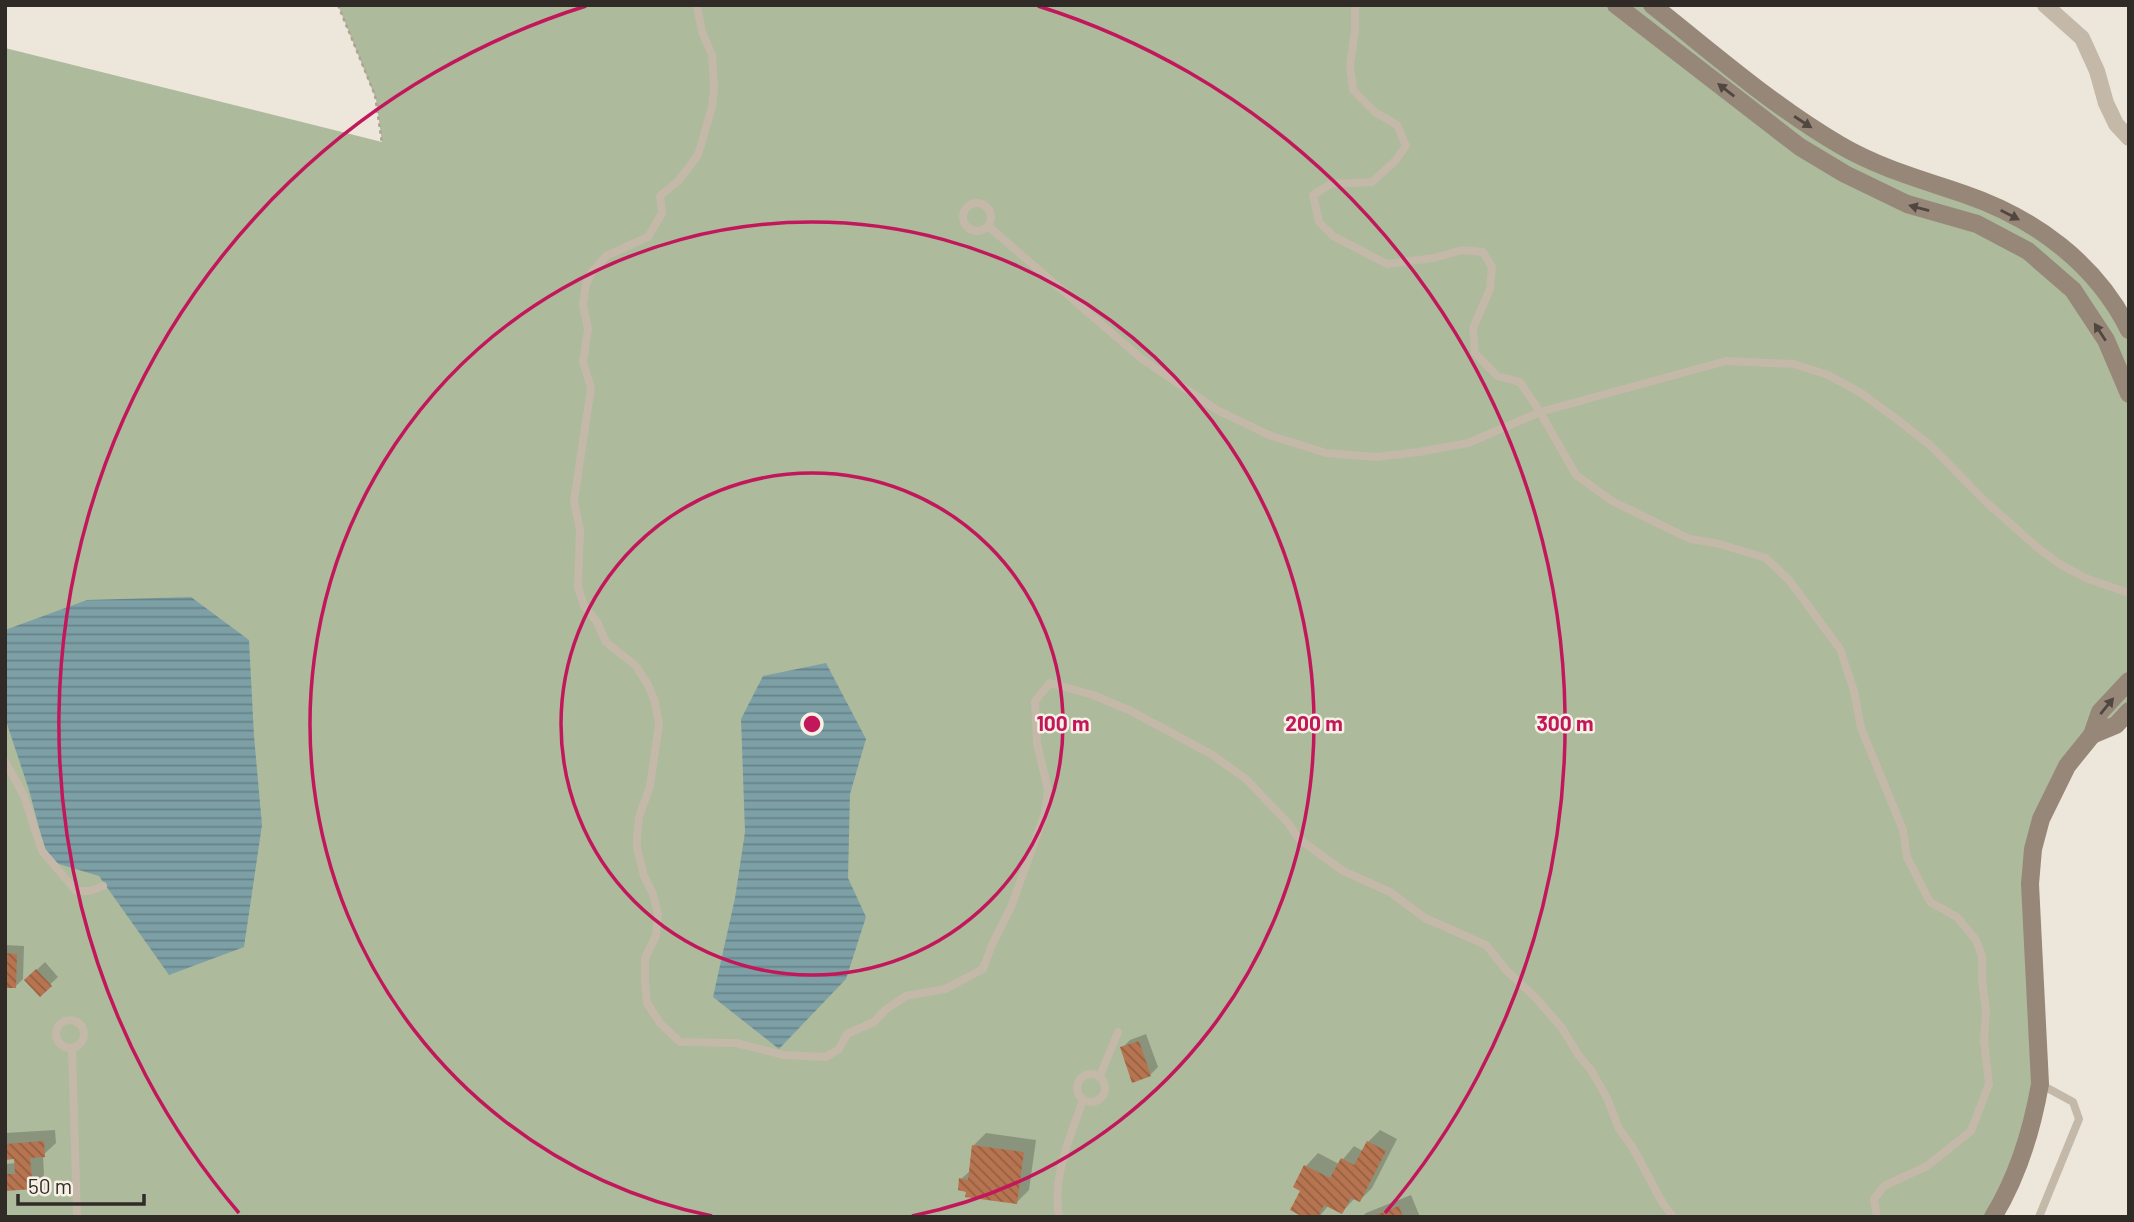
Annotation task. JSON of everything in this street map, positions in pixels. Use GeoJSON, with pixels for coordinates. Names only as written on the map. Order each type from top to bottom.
{"type":"FeatureCollection","features":[{"type":"Feature","properties":{"kind":"main road"},"geometry":{"type":"LineString","coordinates":[[1616,5],[1800,147],[1845,174],[1907,204],[1977,223],[2028,251],[2073,290],[2106,340],[2129,394]]}},
{"type":"Feature","properties":{"kind":"main road"},"geometry":{"type":"LineString","coordinates":[[1652,5],[1793,115],[1842,147],[1908,176],[1967,195],[2011,215],[2055,240],[2091,273],[2118,309],[2129,330]]}},
{"type":"Feature","properties":{"kind":"main road"},"geometry":{"type":"LineString","coordinates":[[1993,1217],[2025,1147],[2040,1084],[2030,884],[2033,849],[2041,819],[2067,766],[2092,736],[2100,712],[2129,681]]}},
{"type":"Feature","properties":{"kind":"main road"},"geometry":{"type":"LineString","coordinates":[[2092,736],[2116,725],[2129,711]]}},
{"type":"Feature","properties":{"kind":"street"},"geometry":{"type":"LineString","coordinates":[[2046,6],[2082,38],[2106,103],[2116,124],[2129,138]]}},
{"type":"Feature","properties":{"kind":"lane"},"geometry":{"type":"LineString","coordinates":[[698,5],[702,32],[712,55],[714,89],[712,107],[698,155],[679,180],[660,196],[662,213],[648,237],[606,256],[591,273],[586,284],[583,305],[588,329],[583,362],[591,388],[575,501],[580,530],[578,587],[584,606],[597,622],[606,642],[636,666],[655,702],[659,724],[650,786],[639,817],[637,848],[658,914],[656,936],[645,958],[645,982],[648,1003],[660,1023],[680,1042],[736,1043],[784,1055],[826,1057],[839,1049],[847,1034],[874,1022],[885,1010],[906,996],[946,989],[983,969],[1011,907],[1045,813],[1048,790],[1037,743],[1035,701],[1050,683],[1093,695],[1131,711],[1211,754],[1246,779],[1289,824],[1298,838],[1343,871],[1390,892],[1425,918],[1486,945],[1506,970],[1535,997],[1562,1028],[1591,1070],[1608,1098],[1619,1129],[1633,1147],[1662,1202],[1673,1217]]}},
{"type":"Feature","properties":{"kind":"lane"},"geometry":{"type":"LineString","coordinates":[[1355,5],[1355,31],[1350,65],[1353,90],[1376,112],[1397,125],[1406,146],[1395,161],[1372,181],[1331,184],[1313,195],[1319,222],[1333,236],[1387,264],[1434,258],[1462,250],[1483,252],[1492,267],[1490,289],[1473,328],[1475,353],[1497,376],[1520,382],[1576,475],[1612,500],[1690,539],[1766,558],[1789,580],[1840,649],[1854,691],[1861,729],[1903,830],[1908,857],[1930,902],[1957,917],[1976,940],[1982,956],[1986,1010],[1984,1040],[1989,1084],[1971,1131],[1927,1166],[1884,1186],[1874,1199],[1877,1217]]}},
{"type":"Feature","properties":{"kind":"lane"},"geometry":{"type":"LineString","coordinates":[[988,226],[1142,359],[1217,410],[1269,435],[1326,453],[1375,457],[1419,453],[1468,443],[1540,412],[1726,361],[1794,364],[1839,381],[1861,393],[1899,421],[1930,445],[1997,512],[2061,565],[2088,579],[2129,593]]}},
{"type":"Feature","properties":{"kind":"lane"},"geometry":{"type":"LineString","coordinates":[[5,761],[24,796],[42,851],[57,871],[76,891],[103,886]]}},
{"type":"Feature","properties":{"kind":"lane"},"geometry":{"type":"LineString","coordinates":[[1100,1076],[1118,1031]]}},
{"type":"Feature","properties":{"kind":"lane"},"geometry":{"type":"LineString","coordinates":[[72,1049],[77,1217]]}},
{"type":"Feature","properties":{"kind":"lane"},"geometry":{"type":"LineString","coordinates":[[1091,1073],[1100,1076],[1105,1083],[1105,1092],[1100,1100],[1092,1103],[1083,1100],[1077,1093],[1077,1084],[1082,1076],[1091,1073]]}},
{"type":"Feature","properties":{"kind":"lane"},"geometry":{"type":"LineString","coordinates":[[2039,1217],[2079,1119],[2073,1102],[2040,1084]]}},
{"type":"Feature","properties":{"kind":"lane"},"geometry":{"type":"LineString","coordinates":[[1059,1217],[1056,1202],[1063,1158],[1083,1100]]}},
{"type":"Feature","properties":{"kind":"path"},"geometry":{"type":"LineString","coordinates":[[338,5],[375,95],[382,143]]}},
{"type":"Feature","properties":{"kind":"green space"},"geometry":{"type":"Polygon","coordinates":[[[338,5],[1652,5],[1793,115],[2055,240],[2129,330],[2129,712],[2092,736],[2033,849],[2040,1084],[1993,1217],[5,1217],[5,48],[382,142],[376,99],[338,5]]]}},
{"type":"Feature","properties":{"kind":"water"},"geometry":{"type":"Polygon","coordinates":[[[191,597],[249,640],[262,825],[244,947],[169,975],[99,876],[59,864],[46,854],[29,790],[5,718],[5,630],[87,600],[191,597]]]}},
{"type":"Feature","properties":{"kind":"water"},"geometry":{"type":"Polygon","coordinates":[[[826,663],[866,739],[850,794],[848,878],[866,917],[846,979],[779,1049],[713,997],[735,898],[745,832],[741,719],[763,676],[826,663]]]}},
{"type":"Feature","properties":{"kind":"building"},"geometry":{"type":"Polygon","coordinates":[[[5,953],[17,954],[16,988],[5,988],[5,953]]]}},
{"type":"Feature","properties":{"kind":"building"},"geometry":{"type":"Polygon","coordinates":[[[36,969],[52,986],[40,997],[24,980],[36,969]]]}},
{"type":"Feature","properties":{"kind":"building"},"geometry":{"type":"Polygon","coordinates":[[[1139,1041],[1151,1076],[1132,1083],[1120,1047],[1139,1041]]]}},
{"type":"Feature","properties":{"kind":"building"},"geometry":{"type":"Polygon","coordinates":[[[44,1141],[45,1157],[30,1158],[33,1189],[5,1191],[5,1174],[15,1174],[14,1159],[5,1160],[5,1144],[44,1141]]]}},
{"type":"Feature","properties":{"kind":"building"},"geometry":{"type":"Polygon","coordinates":[[[1367,1141],[1386,1151],[1360,1202],[1351,1198],[1342,1214],[1324,1205],[1318,1217],[1303,1217],[1290,1210],[1300,1191],[1293,1187],[1304,1165],[1330,1178],[1341,1158],[1354,1165],[1367,1141]]]}},
{"type":"Feature","properties":{"kind":"building"},"geometry":{"type":"Polygon","coordinates":[[[972,1145],[1024,1152],[1017,1204],[965,1197],[966,1192],[958,1190],[959,1178],[968,1180],[972,1145]]]}},
{"type":"Feature","properties":{"kind":"building"},"geometry":{"type":"Polygon","coordinates":[[[1399,1206],[1403,1217],[1371,1217],[1399,1206]]]}}]}
